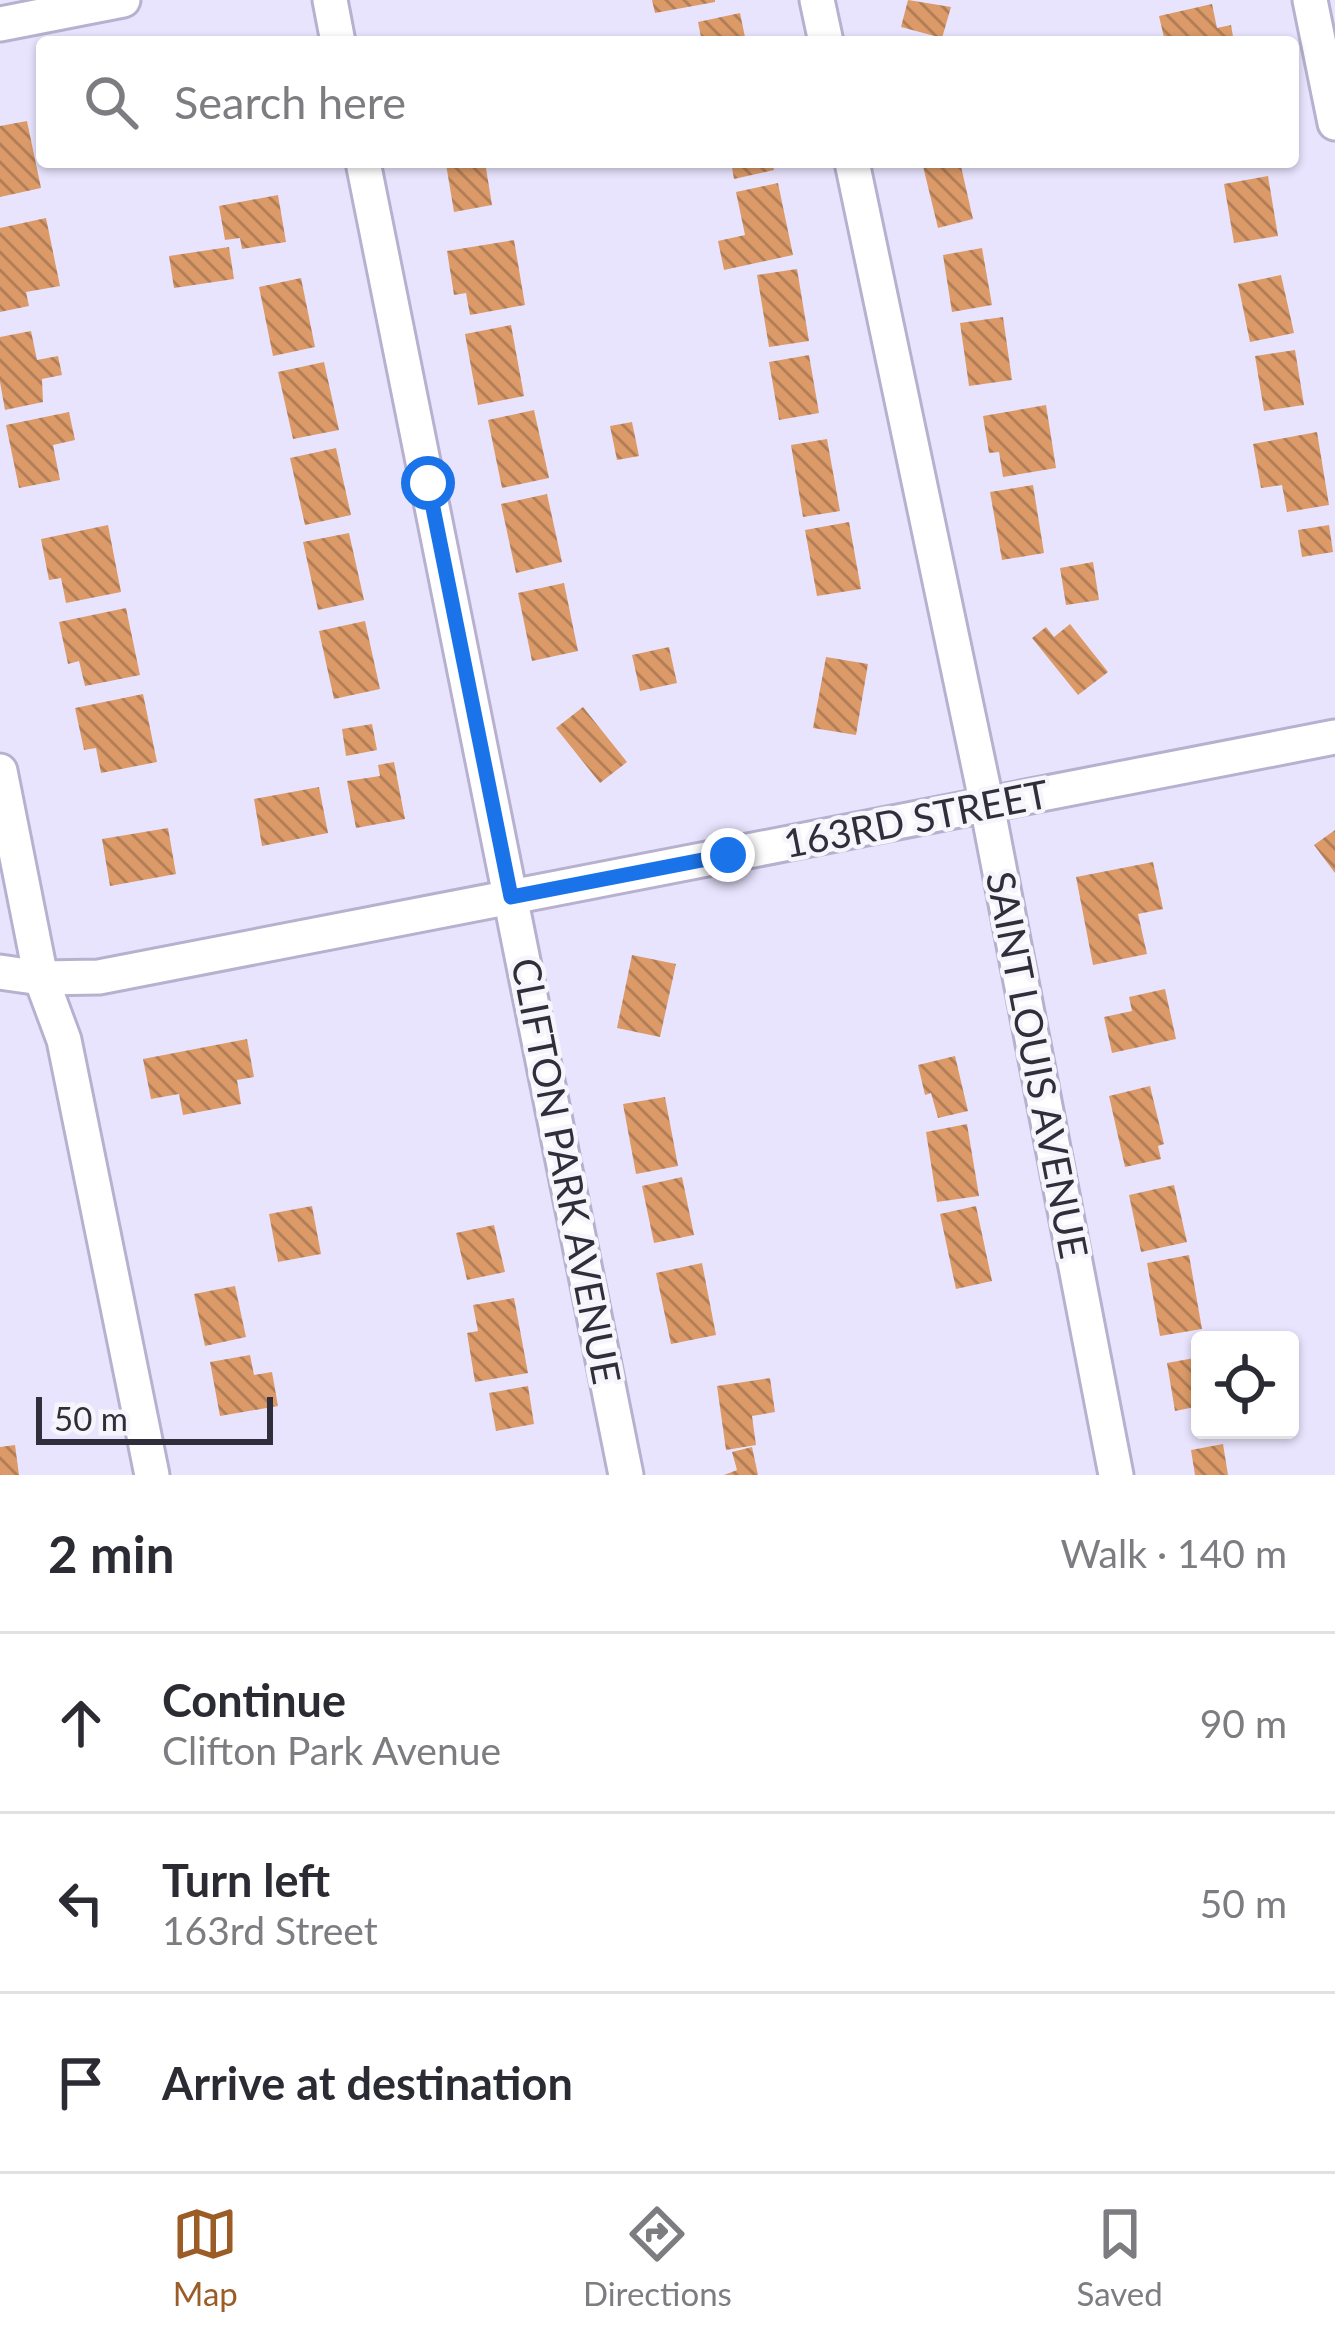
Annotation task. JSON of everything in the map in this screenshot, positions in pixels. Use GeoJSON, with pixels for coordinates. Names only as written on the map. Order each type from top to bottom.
{"type":"FeatureCollection","features":[{"type":"Feature","properties":{"kind":"street"},"geometry":{"type":"LineString","coordinates":[[0,24],[123,0]]}},
{"type":"Feature","properties":{"kind":"street"},"geometry":{"type":"LineString","coordinates":[[330,0],[337,36]]}},
{"type":"Feature","properties":{"kind":"street"},"geometry":{"type":"LineString","coordinates":[[818,0],[825,36]]}},
{"type":"Feature","properties":{"kind":"street"},"geometry":{"type":"LineString","coordinates":[[1310,0],[1335,123]]}},
{"type":"Feature","properties":{"kind":"street","name":"CLIFTON PARK AVENUE"},"geometry":{"type":"LineString","coordinates":[[363,168],[626,1475]]}},
{"type":"Feature","properties":{"kind":"street","name":"SAINT LOUIS AVENUE"},"geometry":{"type":"LineString","coordinates":[[852,168],[987,805],[1116,1475]]}},
{"type":"Feature","properties":{"kind":"street","name":"163RD STREET"},"geometry":{"type":"LineString","coordinates":[[0,972],[41,978],[100,977],[1335,737]]}},
{"type":"Feature","properties":{"kind":"street"},"geometry":{"type":"LineString","coordinates":[[0,771],[41,978],[64,1040],[152,1475]]}},
{"type":"Feature","properties":{"kind":"building"},"geometry":{"type":"Polygon","coordinates":[[[652,0],[715,0],[715,2],[655,13],[652,0]]]}},
{"type":"Feature","properties":{"kind":"building"},"geometry":{"type":"Polygon","coordinates":[[[908,0],[951,7],[943,36],[901,27],[908,0]]]}},
{"type":"Feature","properties":{"kind":"building"},"geometry":{"type":"Polygon","coordinates":[[[1212,4],[1217,28],[1231,25],[1233,36],[1164,36],[1159,16],[1212,4]]]}},
{"type":"Feature","properties":{"kind":"building"},"geometry":{"type":"Polygon","coordinates":[[[740,13],[745,36],[701,36],[698,22],[740,13]]]}},
{"type":"Feature","properties":{"kind":"building"},"geometry":{"type":"Polygon","coordinates":[[[27,121],[41,188],[0,197],[0,126],[27,121]]]}},
{"type":"Feature","properties":{"kind":"building"},"geometry":{"type":"Polygon","coordinates":[[[447,168],[486,168],[492,205],[454,212],[447,168]]]}},
{"type":"Feature","properties":{"kind":"building"},"geometry":{"type":"Polygon","coordinates":[[[732,168],[774,168],[774,170],[734,179],[732,168]]]}},
{"type":"Feature","properties":{"kind":"building"},"geometry":{"type":"Polygon","coordinates":[[[923,168],[961,168],[973,219],[938,228],[923,168]]]}},
{"type":"Feature","properties":{"kind":"building"},"geometry":{"type":"Polygon","coordinates":[[[1268,176],[1278,236],[1234,243],[1224,184],[1268,176]]]}},
{"type":"Feature","properties":{"kind":"building"},"geometry":{"type":"Polygon","coordinates":[[[778,183],[793,255],[724,270],[718,241],[745,235],[736,192],[778,183]]]}},
{"type":"Feature","properties":{"kind":"building"},"geometry":{"type":"Polygon","coordinates":[[[278,195],[286,242],[242,249],[240,238],[225,240],[219,206],[278,195]]]}},
{"type":"Feature","properties":{"kind":"building"},"geometry":{"type":"Polygon","coordinates":[[[46,218],[60,286],[26,292],[29,306],[0,312],[0,228],[46,218]]]}},
{"type":"Feature","properties":{"kind":"building"},"geometry":{"type":"Polygon","coordinates":[[[514,240],[525,305],[470,315],[466,293],[454,295],[447,251],[514,240]]]}},
{"type":"Feature","properties":{"kind":"building"},"geometry":{"type":"Polygon","coordinates":[[[229,247],[234,279],[174,288],[169,256],[229,247]]]}},
{"type":"Feature","properties":{"kind":"building"},"geometry":{"type":"Polygon","coordinates":[[[982,248],[992,305],[952,312],[943,255],[982,248]]]}},
{"type":"Feature","properties":{"kind":"building"},"geometry":{"type":"Polygon","coordinates":[[[797,269],[809,341],[769,347],[757,275],[797,269]]]}},
{"type":"Feature","properties":{"kind":"building"},"geometry":{"type":"Polygon","coordinates":[[[1281,275],[1294,333],[1250,342],[1238,284],[1281,275]]]}},
{"type":"Feature","properties":{"kind":"building"},"geometry":{"type":"Polygon","coordinates":[[[301,278],[315,347],[273,356],[259,287],[301,278]]]}},
{"type":"Feature","properties":{"kind":"building"},"geometry":{"type":"Polygon","coordinates":[[[1003,317],[1012,380],[969,386],[960,323],[1003,317]]]}},
{"type":"Feature","properties":{"kind":"building"},"geometry":{"type":"Polygon","coordinates":[[[511,325],[524,396],[478,405],[465,334],[511,325]]]}},
{"type":"Feature","properties":{"kind":"building"},"geometry":{"type":"Polygon","coordinates":[[[31,331],[37,360],[58,356],[62,375],[42,379],[43,402],[5,410],[0,337],[31,331]]]}},
{"type":"Feature","properties":{"kind":"building"},"geometry":{"type":"Polygon","coordinates":[[[1295,350],[1304,405],[1264,411],[1255,356],[1295,350]]]}},
{"type":"Feature","properties":{"kind":"building"},"geometry":{"type":"Polygon","coordinates":[[[809,355],[819,413],[779,420],[769,362],[809,355]]]}},
{"type":"Feature","properties":{"kind":"building"},"geometry":{"type":"Polygon","coordinates":[[[324,362],[339,430],[293,439],[278,372],[324,362]]]}},
{"type":"Feature","properties":{"kind":"building"},"geometry":{"type":"Polygon","coordinates":[[[1046,405],[1056,468],[1003,477],[999,452],[989,453],[983,416],[1046,405]]]}},
{"type":"Feature","properties":{"kind":"building"},"geometry":{"type":"Polygon","coordinates":[[[534,410],[549,478],[502,488],[488,420],[534,410]]]}},
{"type":"Feature","properties":{"kind":"building"},"geometry":{"type":"Polygon","coordinates":[[[69,412],[75,440],[53,445],[60,480],[19,488],[6,425],[69,412]]]}},
{"type":"Feature","properties":{"kind":"building"},"geometry":{"type":"Polygon","coordinates":[[[632,422],[639,456],[617,460],[610,426],[632,422]]]}},
{"type":"Feature","properties":{"kind":"building"},"geometry":{"type":"Polygon","coordinates":[[[1317,432],[1329,505],[1287,512],[1282,485],[1261,488],[1253,444],[1317,432]]]}},
{"type":"Feature","properties":{"kind":"building"},"geometry":{"type":"Polygon","coordinates":[[[827,439],[840,511],[803,517],[791,445],[827,439]]]}},
{"type":"Feature","properties":{"kind":"building"},"geometry":{"type":"Polygon","coordinates":[[[336,448],[351,515],[305,525],[290,458],[336,448]]]}},
{"type":"Feature","properties":{"kind":"building"},"geometry":{"type":"Polygon","coordinates":[[[1033,485],[1044,553],[1002,560],[990,492],[1033,485]]]}},
{"type":"Feature","properties":{"kind":"building"},"geometry":{"type":"Polygon","coordinates":[[[547,494],[562,562],[516,573],[501,504],[547,494]]]}},
{"type":"Feature","properties":{"kind":"building"},"geometry":{"type":"Polygon","coordinates":[[[849,522],[861,589],[817,596],[805,530],[849,522]]]}},
{"type":"Feature","properties":{"kind":"building"},"geometry":{"type":"Polygon","coordinates":[[[108,525],[121,592],[66,603],[61,578],[49,580],[41,539],[108,525]]]}},
{"type":"Feature","properties":{"kind":"building"},"geometry":{"type":"Polygon","coordinates":[[[1329,525],[1333,552],[1302,557],[1298,530],[1329,525]]]}},
{"type":"Feature","properties":{"kind":"building"},"geometry":{"type":"Polygon","coordinates":[[[349,533],[364,600],[318,610],[303,542],[349,533]]]}},
{"type":"Feature","properties":{"kind":"building"},"geometry":{"type":"Polygon","coordinates":[[[1093,562],[1099,600],[1066,605],[1060,568],[1093,562]]]}},
{"type":"Feature","properties":{"kind":"building"},"geometry":{"type":"Polygon","coordinates":[[[564,583],[578,651],[532,661],[518,593],[564,583]]]}},
{"type":"Feature","properties":{"kind":"building"},"geometry":{"type":"Polygon","coordinates":[[[126,608],[140,675],[85,686],[79,661],[68,664],[59,622],[126,608]]]}},
{"type":"Feature","properties":{"kind":"building"},"geometry":{"type":"Polygon","coordinates":[[[365,621],[380,689],[334,699],[319,631],[365,621]]]}},
{"type":"Feature","properties":{"kind":"building"},"geometry":{"type":"Polygon","coordinates":[[[1070,624],[1108,672],[1078,695],[1032,638],[1046,627],[1054,637],[1070,624]]]}},
{"type":"Feature","properties":{"kind":"building"},"geometry":{"type":"Polygon","coordinates":[[[669,647],[677,683],[640,691],[632,655],[669,647]]]}},
{"type":"Feature","properties":{"kind":"building"},"geometry":{"type":"Polygon","coordinates":[[[826,657],[868,664],[856,735],[813,728],[826,657]]]}},
{"type":"Feature","properties":{"kind":"building"},"geometry":{"type":"Polygon","coordinates":[[[143,694],[157,762],[101,773],[96,748],[84,750],[75,708],[143,694]]]}},
{"type":"Feature","properties":{"kind":"building"},"geometry":{"type":"Polygon","coordinates":[[[583,707],[627,762],[600,783],[556,728],[583,707]]]}},
{"type":"Feature","properties":{"kind":"building"},"geometry":{"type":"Polygon","coordinates":[[[372,724],[377,750],[346,756],[342,729],[372,724]]]}},
{"type":"Feature","properties":{"kind":"building"},"geometry":{"type":"Polygon","coordinates":[[[394,762],[405,819],[356,828],[347,781],[380,776],[378,765],[394,762]]]}},
{"type":"Feature","properties":{"kind":"building"},"geometry":{"type":"Polygon","coordinates":[[[319,787],[328,833],[262,846],[254,799],[319,787]]]}},
{"type":"Feature","properties":{"kind":"building"},"geometry":{"type":"Polygon","coordinates":[[[168,828],[176,874],[110,886],[102,839],[168,828]]]}},
{"type":"Feature","properties":{"kind":"building"},"geometry":{"type":"Polygon","coordinates":[[[1335,830],[1335,873],[1314,845],[1335,830]]]}},
{"type":"Feature","properties":{"kind":"building"},"geometry":{"type":"Polygon","coordinates":[[[1153,862],[1163,909],[1138,914],[1147,954],[1093,965],[1076,877],[1153,862]]]}},
{"type":"Feature","properties":{"kind":"building"},"geometry":{"type":"Polygon","coordinates":[[[632,955],[676,964],[660,1037],[617,1028],[632,955]]]}},
{"type":"Feature","properties":{"kind":"building"},"geometry":{"type":"Polygon","coordinates":[[[1165,989],[1176,1039],[1112,1053],[1104,1017],[1132,1011],[1129,997],[1165,989]]]}},
{"type":"Feature","properties":{"kind":"building"},"geometry":{"type":"Polygon","coordinates":[[[247,1039],[254,1077],[237,1080],[241,1104],[183,1115],[179,1094],[151,1099],[143,1059],[247,1039]]]}},
{"type":"Feature","properties":{"kind":"building"},"geometry":{"type":"Polygon","coordinates":[[[955,1056],[968,1111],[938,1118],[931,1093],[925,1095],[918,1065],[955,1056]]]}},
{"type":"Feature","properties":{"kind":"building"},"geometry":{"type":"Polygon","coordinates":[[[1150,1086],[1164,1144],[1158,1146],[1161,1159],[1125,1167],[1109,1096],[1150,1086]]]}},
{"type":"Feature","properties":{"kind":"building"},"geometry":{"type":"Polygon","coordinates":[[[665,1097],[678,1166],[636,1174],[623,1104],[665,1097]]]}},
{"type":"Feature","properties":{"kind":"building"},"geometry":{"type":"Polygon","coordinates":[[[967,1124],[979,1196],[937,1202],[926,1132],[967,1124]]]}},
{"type":"Feature","properties":{"kind":"building"},"geometry":{"type":"Polygon","coordinates":[[[682,1177],[694,1235],[654,1243],[642,1186],[682,1177]]]}},
{"type":"Feature","properties":{"kind":"building"},"geometry":{"type":"Polygon","coordinates":[[[1174,1185],[1187,1242],[1141,1252],[1129,1195],[1174,1185]]]}},
{"type":"Feature","properties":{"kind":"building"},"geometry":{"type":"Polygon","coordinates":[[[312,1206],[321,1254],[278,1262],[269,1214],[312,1206]]]}},
{"type":"Feature","properties":{"kind":"building"},"geometry":{"type":"Polygon","coordinates":[[[976,1206],[992,1281],[956,1289],[940,1214],[976,1206]]]}},
{"type":"Feature","properties":{"kind":"building"},"geometry":{"type":"Polygon","coordinates":[[[494,1225],[505,1272],[467,1280],[456,1233],[494,1225]]]}},
{"type":"Feature","properties":{"kind":"building"},"geometry":{"type":"Polygon","coordinates":[[[1189,1255],[1202,1329],[1160,1336],[1147,1263],[1189,1255]]]}},
{"type":"Feature","properties":{"kind":"building"},"geometry":{"type":"Polygon","coordinates":[[[702,1263],[716,1335],[671,1344],[656,1273],[702,1263]]]}},
{"type":"Feature","properties":{"kind":"building"},"geometry":{"type":"Polygon","coordinates":[[[235,1286],[246,1337],[205,1346],[194,1294],[235,1286]]]}},
{"type":"Feature","properties":{"kind":"building"},"geometry":{"type":"Polygon","coordinates":[[[514,1298],[528,1373],[475,1382],[467,1333],[478,1331],[473,1305],[514,1298]]]}},
{"type":"Feature","properties":{"kind":"building"},"geometry":{"type":"Polygon","coordinates":[[[250,1355],[254,1375],[272,1372],[278,1406],[220,1416],[210,1362],[250,1355]]]}},
{"type":"Feature","properties":{"kind":"building"},"geometry":{"type":"Polygon","coordinates":[[[1191,1359],[1191,1408],[1175,1411],[1167,1363],[1191,1359]]]}},
{"type":"Feature","properties":{"kind":"building"},"geometry":{"type":"Polygon","coordinates":[[[770,1378],[775,1412],[752,1416],[756,1445],[726,1450],[717,1386],[770,1378]]]}},
{"type":"Feature","properties":{"kind":"building"},"geometry":{"type":"Polygon","coordinates":[[[528,1386],[534,1424],[496,1431],[489,1393],[528,1386]]]}},
{"type":"Feature","properties":{"kind":"building"},"geometry":{"type":"Polygon","coordinates":[[[1223,1444],[1228,1475],[1195,1475],[1191,1450],[1223,1444]]]}},
{"type":"Feature","properties":{"kind":"building"},"geometry":{"type":"Polygon","coordinates":[[[15,1445],[19,1475],[0,1475],[0,1447],[15,1445]]]}},
{"type":"Feature","properties":{"kind":"building"},"geometry":{"type":"Polygon","coordinates":[[[752,1447],[758,1475],[724,1475],[737,1470],[732,1452],[752,1447]]]}},
{"type":"Feature","properties":{"kind":"route"},"geometry":{"type":"LineString","coordinates":[[428,483],[511,897],[728,855]]}}]}
